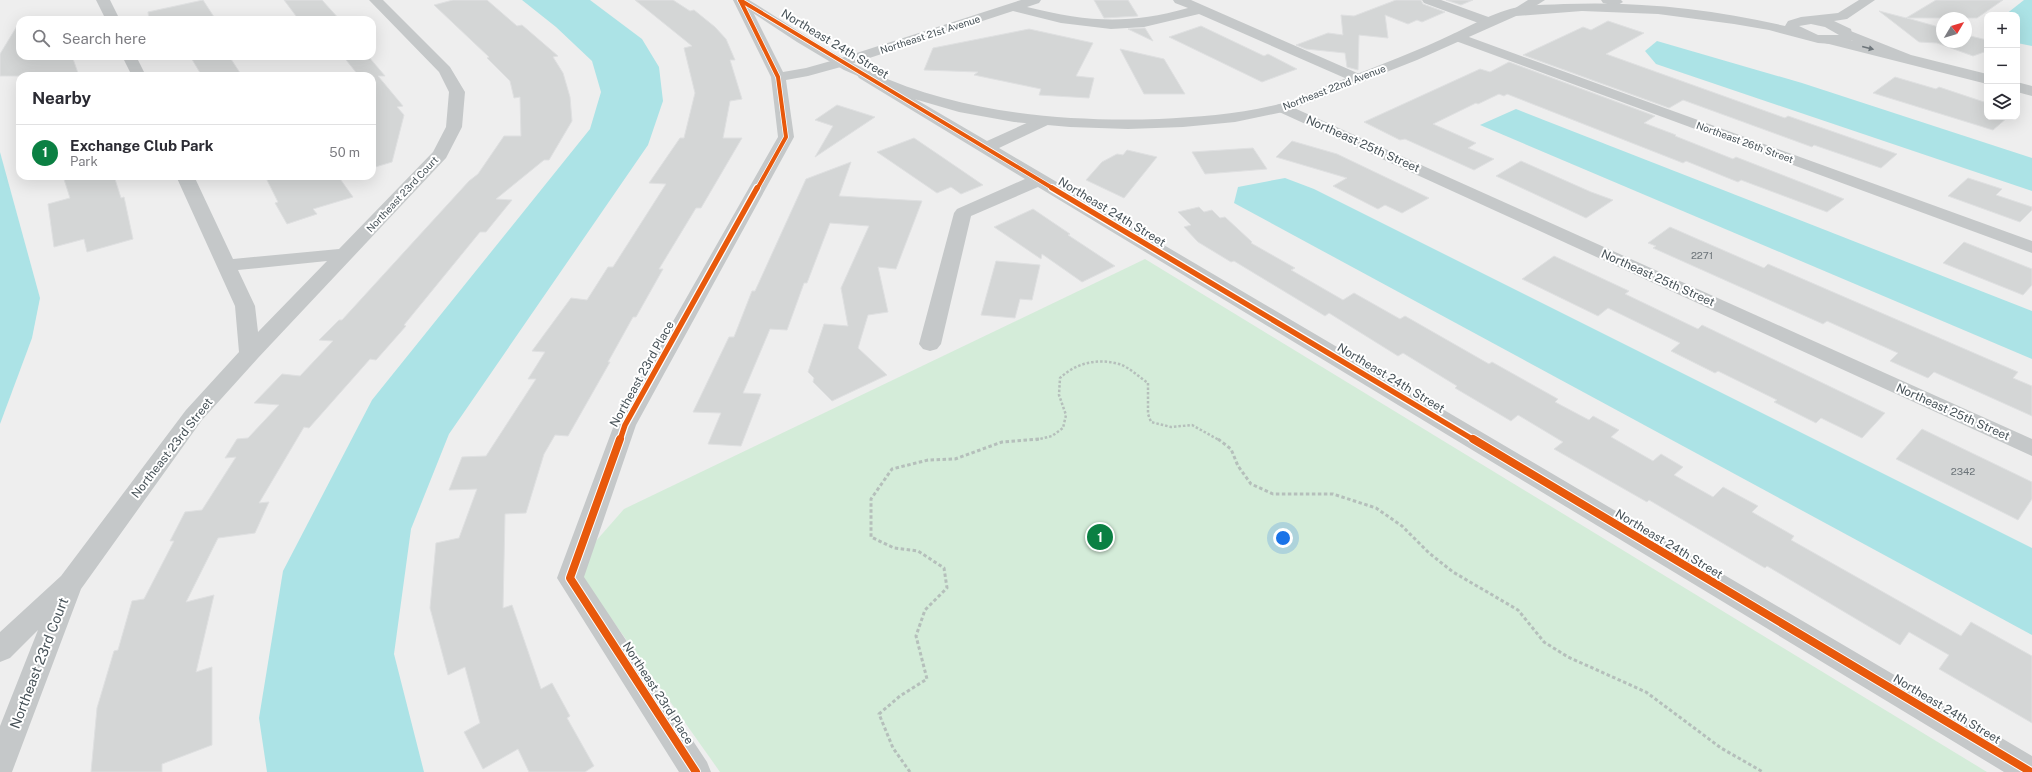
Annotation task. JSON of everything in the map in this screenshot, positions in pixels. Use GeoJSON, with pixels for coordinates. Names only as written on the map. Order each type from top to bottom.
{"type":"FeatureCollection","features":[{"type":"Feature","properties":{"kind":"street"},"geometry":{"type":"LineString","coordinates":[[104,0],[111,16]]}},
{"type":"Feature","properties":{"kind":"street","name":"Northeast 23rd Court"},"geometry":{"type":"LineString","coordinates":[[250,353],[440,154],[454,127],[458,92],[445,70],[376,0]]}},
{"type":"Feature","properties":{"kind":"street","name":"Northeast 24th Street"},"geometry":{"type":"LineString","coordinates":[[740,0],[1038,180],[2031,772]]}},
{"type":"Feature","properties":{"kind":"street","name":"Northeast 23rd Place"},"geometry":{"type":"LineString","coordinates":[[696,772],[570,578],[625,425],[786,137],[778,77],[740,0]]}},
{"type":"Feature","properties":{"kind":"street","name":"Northeast 21st Avenue"},"geometry":{"type":"LineString","coordinates":[[778,77],[808,72],[843,62],[1034,0]]}},
{"type":"Feature","properties":{"kind":"street"},"geometry":{"type":"LineString","coordinates":[[1428,0],[1489,22]]}},
{"type":"Feature","properties":{"kind":"street","name":"Northeast 22nd Avenue"},"geometry":{"type":"LineString","coordinates":[[864,75],[915,95],[959,107],[1046,120],[1119,124],[1186,122],[1283,108],[1359,79],[1458,37],[1489,22],[1516,12],[1538,0]]}},
{"type":"Feature","properties":{"kind":"street"},"geometry":{"type":"LineString","coordinates":[[1844,27],[1868,0]]}},
{"type":"Feature","properties":{"kind":"street"},"geometry":{"type":"LineString","coordinates":[[1516,12],[1564,4],[1612,1],[1666,8],[1799,28],[1830,40],[1984,78]]}},
{"type":"Feature","properties":{"kind":"street"},"geometry":{"type":"LineString","coordinates":[[1013,7],[1053,18],[1091,24],[1143,23],[1194,3],[1359,79]]}},
{"type":"Feature","properties":{"kind":"street"},"geometry":{"type":"LineString","coordinates":[[1799,28],[1811,20],[1844,27],[1906,58]]}},
{"type":"Feature","properties":{"kind":"street"},"geometry":{"type":"LineString","coordinates":[[1830,40],[1846,38],[1844,27]]}},
{"type":"Feature","properties":{"kind":"street","name":"Northeast 26th Street"},"geometry":{"type":"LineString","coordinates":[[1458,37],[2032,247]]}},
{"type":"Feature","properties":{"kind":"street"},"geometry":{"type":"LineString","coordinates":[[131,60],[136,72]]}},
{"type":"Feature","properties":{"kind":"street"},"geometry":{"type":"LineString","coordinates":[[2020,88],[2032,91]]}},
{"type":"Feature","properties":{"kind":"street","name":"Northeast 25th Street"},"geometry":{"type":"LineString","coordinates":[[1283,108],[2032,448]]}},
{"type":"Feature","properties":{"kind":"street","name":"Northeast 22nd Avenue"},"geometry":{"type":"LineString","coordinates":[[986,148],[1046,120]]}},
{"type":"Feature","properties":{"kind":"street"},"geometry":{"type":"LineString","coordinates":[[187,180],[245,306],[250,353]]}},
{"type":"Feature","properties":{"kind":"street"},"geometry":{"type":"LineString","coordinates":[[930,344],[962,213],[1038,180]]}},
{"type":"Feature","properties":{"kind":"street"},"geometry":{"type":"LineString","coordinates":[[226,265],[345,254]]}},
{"type":"Feature","properties":{"kind":"street","name":"Northeast 23rd Street"},"geometry":{"type":"LineString","coordinates":[[0,650],[70,583],[194,415],[250,353]]}},
{"type":"Feature","properties":{"kind":"street","name":"Northeast 23rd Court"},"geometry":{"type":"LineString","coordinates":[[0,764],[70,583]]}},
{"type":"Feature","properties":{"kind":"path"},"geometry":{"type":"LineString","coordinates":[[910,772],[893,748],[879,714],[900,696],[927,679],[916,636],[925,610],[947,588],[944,568],[918,551],[894,548],[871,537],[871,499],[892,469],[928,460],[954,459],[1002,442],[1032,441],[1052,436],[1063,428],[1066,415],[1059,395],[1060,378],[1071,368],[1097,361],[1120,364],[1148,383],[1148,414],[1151,422],[1171,427],[1192,425],[1212,435],[1231,449],[1238,466],[1251,484],[1273,494],[1333,494],[1376,508],[1402,526],[1429,553],[1453,572],[1518,610],[1544,642],[1568,658],[1646,692],[1721,748],[1763,772]]}},
{"type":"Feature","properties":{"kind":"green space"},"geometry":{"type":"Polygon","coordinates":[[[1145,259],[1987,772],[720,772],[574,566],[624,509],[1145,259]]]}},
{"type":"Feature","properties":{"kind":"water"},"geometry":{"type":"Polygon","coordinates":[[[522,0],[590,0],[642,39],[659,67],[663,101],[648,145],[449,434],[411,529],[394,654],[424,772],[267,772],[259,718],[283,571],[372,400],[590,129],[601,92],[592,61],[556,27],[522,0]]]}},
{"type":"Feature","properties":{"kind":"water"},"geometry":{"type":"Polygon","coordinates":[[[2024,0],[2032,0],[2032,46],[2020,44],[2020,12],[2009,12],[2024,0]]]}},
{"type":"Feature","properties":{"kind":"water"},"geometry":{"type":"Polygon","coordinates":[[[1657,41],[1802,83],[2032,158],[2032,191],[1656,64],[1645,51],[1657,41]]]}},
{"type":"Feature","properties":{"kind":"water"},"geometry":{"type":"Polygon","coordinates":[[[1516,109],[2032,311],[2032,359],[1480,125],[1516,109]]]}},
{"type":"Feature","properties":{"kind":"water"},"geometry":{"type":"Polygon","coordinates":[[[0,152],[40,298],[32,338],[0,424],[0,152]]]}},
{"type":"Feature","properties":{"kind":"water"},"geometry":{"type":"Polygon","coordinates":[[[1285,178],[1314,189],[2032,548],[2032,635],[1234,203],[1238,187],[1285,178]]]}},
{"type":"Feature","properties":{"kind":"building"},"geometry":{"type":"Polygon","coordinates":[[[203,0],[213,16],[148,16],[148,12],[203,0]]]}},
{"type":"Feature","properties":{"kind":"building"},"geometry":{"type":"Polygon","coordinates":[[[284,0],[322,0],[336,16],[296,16],[284,0]]]}},
{"type":"Feature","properties":{"kind":"building"},"geometry":{"type":"Polygon","coordinates":[[[453,0],[487,0],[517,26],[522,25],[558,56],[553,57],[563,73],[570,97],[572,121],[549,160],[544,160],[496,199],[512,200],[486,232],[480,232],[404,325],[406,326],[376,360],[370,359],[309,428],[304,427],[259,503],[269,502],[255,533],[218,538],[186,602],[214,595],[196,672],[212,667],[212,745],[162,764],[162,772],[91,772],[97,708],[114,651],[118,650],[132,601],[144,599],[174,541],[170,541],[185,512],[202,510],[236,457],[225,458],[237,439],[248,438],[279,405],[254,403],[282,374],[300,376],[333,341],[319,340],[339,320],[342,320],[469,181],[478,174],[504,136],[521,136],[520,97],[514,98],[510,81],[487,58],[489,57],[434,5],[453,0]]]}},
{"type":"Feature","properties":{"kind":"building"},"geometry":{"type":"Polygon","coordinates":[[[635,0],[673,0],[690,11],[694,10],[715,27],[726,39],[735,60],[730,60],[742,99],[730,101],[723,138],[742,138],[701,208],[696,208],[659,269],[663,269],[636,317],[633,317],[608,362],[610,362],[568,436],[555,435],[544,454],[526,513],[505,514],[503,608],[512,605],[541,689],[552,683],[570,716],[567,718],[594,766],[585,772],[529,772],[518,749],[483,769],[464,732],[480,723],[465,667],[448,675],[430,608],[436,543],[459,538],[477,489],[449,490],[462,457],[486,456],[536,379],[528,379],[545,352],[532,351],[571,298],[587,300],[608,267],[613,267],[666,184],[649,183],[680,138],[684,138],[695,93],[684,48],[692,46],[635,0]]]}},
{"type":"Feature","properties":{"kind":"building"},"geometry":{"type":"Polygon","coordinates":[[[1094,0],[1128,0],[1138,16],[1104,18],[1094,0]]]}},
{"type":"Feature","properties":{"kind":"building"},"geometry":{"type":"Polygon","coordinates":[[[1396,0],[1421,0],[1423,4],[1445,12],[1422,22],[1417,20],[1408,24],[1385,15],[1388,38],[1359,35],[1358,70],[1347,67],[1345,53],[1306,49],[1296,45],[1328,33],[1343,35],[1341,15],[1354,16],[1396,0]]]}},
{"type":"Feature","properties":{"kind":"building"},"geometry":{"type":"Polygon","coordinates":[[[1446,0],[1473,0],[1461,5],[1446,0]]]}},
{"type":"Feature","properties":{"kind":"building"},"geometry":{"type":"Polygon","coordinates":[[[1936,0],[2003,0],[1977,18],[1972,18],[1972,12],[1936,12],[1936,18],[1907,18],[1936,26],[1936,43],[1919,42],[1879,11],[1906,18],[1936,0]]]}},
{"type":"Feature","properties":{"kind":"building"},"geometry":{"type":"Polygon","coordinates":[[[1608,21],[1644,33],[1606,54],[1785,118],[1788,116],[1897,154],[1881,168],[1814,145],[1812,147],[1683,100],[1669,108],[1523,55],[1583,27],[1591,30],[1608,21]]]}},
{"type":"Feature","properties":{"kind":"building"},"geometry":{"type":"Polygon","coordinates":[[[1201,26],[1264,56],[1268,54],[1297,69],[1262,82],[1169,37],[1201,26]]]}},
{"type":"Feature","properties":{"kind":"building"},"geometry":{"type":"Polygon","coordinates":[[[16,28],[16,60],[73,60],[78,72],[16,72],[16,76],[0,76],[0,54],[16,28]]]}},
{"type":"Feature","properties":{"kind":"building"},"geometry":{"type":"Polygon","coordinates":[[[1144,28],[1153,41],[1128,29],[1144,28]]]}},
{"type":"Feature","properties":{"kind":"building"},"geometry":{"type":"Polygon","coordinates":[[[1029,29],[1093,43],[1076,76],[1094,78],[1089,98],[1039,95],[1041,89],[974,75],[978,72],[924,70],[933,48],[1029,29]]]}},
{"type":"Feature","properties":{"kind":"building"},"geometry":{"type":"Polygon","coordinates":[[[1972,36],[1984,39],[1984,52],[1973,56],[1951,48],[1972,48],[1972,36]]]}},
{"type":"Feature","properties":{"kind":"building"},"geometry":{"type":"Polygon","coordinates":[[[1120,49],[1164,59],[1185,94],[1144,94],[1120,49]]]}},
{"type":"Feature","properties":{"kind":"building"},"geometry":{"type":"Polygon","coordinates":[[[192,60],[232,60],[239,72],[200,72],[192,60]]]}},
{"type":"Feature","properties":{"kind":"building"},"geometry":{"type":"Polygon","coordinates":[[[346,60],[371,60],[385,76],[378,76],[403,106],[397,107],[404,115],[392,162],[376,167],[376,72],[356,72],[346,60]]]}},
{"type":"Feature","properties":{"kind":"building"},"geometry":{"type":"Polygon","coordinates":[[[1509,62],[1655,116],[1644,123],[1676,135],[1675,136],[1733,159],[1736,157],[1844,199],[1827,212],[1741,180],[1738,182],[1686,161],[1683,163],[1507,94],[1504,96],[1499,94],[1478,104],[1476,103],[1433,124],[1476,143],[1468,148],[1494,159],[1474,170],[1405,139],[1400,140],[1364,122],[1480,69],[1490,72],[1509,62]]]}},
{"type":"Feature","properties":{"kind":"building"},"geometry":{"type":"Polygon","coordinates":[[[1895,77],[1936,89],[1939,87],[1984,102],[1984,120],[2005,120],[1993,130],[1873,93],[1895,77]]]}},
{"type":"Feature","properties":{"kind":"building"},"geometry":{"type":"Polygon","coordinates":[[[837,105],[875,117],[815,157],[833,126],[815,120],[837,105]]]}},
{"type":"Feature","properties":{"kind":"building"},"geometry":{"type":"Polygon","coordinates":[[[914,138],[983,185],[961,194],[951,187],[937,193],[877,152],[914,138]]]}},
{"type":"Feature","properties":{"kind":"building"},"geometry":{"type":"Polygon","coordinates":[[[1292,141],[1337,154],[1429,198],[1402,213],[1385,205],[1378,209],[1333,186],[1347,178],[1276,157],[1292,141]]]}},
{"type":"Feature","properties":{"kind":"building"},"geometry":{"type":"Polygon","coordinates":[[[1253,148],[1267,169],[1205,174],[1192,152],[1253,148]]]}},
{"type":"Feature","properties":{"kind":"building"},"geometry":{"type":"Polygon","coordinates":[[[1127,150],[1157,157],[1124,198],[1086,180],[1102,162],[1117,154],[1123,155],[1127,150]]]}},
{"type":"Feature","properties":{"kind":"building"},"geometry":{"type":"Polygon","coordinates":[[[1521,161],[1591,192],[1613,200],[1586,218],[1496,176],[1521,161]]]}},
{"type":"Feature","properties":{"kind":"building"},"geometry":{"type":"Polygon","coordinates":[[[851,162],[839,196],[922,201],[896,269],[878,267],[888,312],[868,315],[858,348],[887,375],[832,401],[813,382],[814,378],[808,372],[824,324],[848,326],[841,288],[869,226],[830,223],[807,283],[804,283],[787,330],[770,329],[743,393],[761,394],[741,446],[708,444],[721,413],[693,412],[729,337],[734,337],[752,291],[755,291],[806,179],[851,162]]]}},
{"type":"Feature","properties":{"kind":"building"},"geometry":{"type":"Polygon","coordinates":[[[1968,178],[2002,189],[1996,195],[2032,207],[2032,210],[2020,222],[1948,196],[1968,178]]]}},
{"type":"Feature","properties":{"kind":"building"},"geometry":{"type":"Polygon","coordinates":[[[64,180],[115,180],[121,198],[124,197],[133,239],[87,252],[84,239],[54,247],[48,204],[70,198],[64,180]]]}},
{"type":"Feature","properties":{"kind":"building"},"geometry":{"type":"Polygon","coordinates":[[[267,180],[341,180],[353,197],[313,209],[317,214],[287,224],[275,203],[278,202],[267,180]]]}},
{"type":"Feature","properties":{"kind":"building"},"geometry":{"type":"Polygon","coordinates":[[[1199,207],[1204,212],[1212,210],[1220,218],[1225,217],[1252,242],[1251,243],[1295,268],[1291,270],[1343,300],[1354,293],[1400,319],[1405,316],[1489,364],[1492,362],[1558,399],[1555,402],[1589,420],[1593,416],[1619,430],[1611,437],[1653,461],[1661,454],[1683,467],[1674,475],[1713,497],[1723,487],[1758,506],[1752,512],[1794,536],[1791,540],[1961,636],[1971,622],[2032,656],[2032,723],[1939,669],[1949,655],[1909,632],[1900,645],[1767,566],[1765,568],[1649,500],[1647,502],[1554,449],[1563,442],[1518,415],[1511,421],[1455,388],[1457,386],[1403,353],[1398,356],[1329,313],[1325,316],[1234,261],[1231,262],[1198,242],[1184,227],[1191,225],[1178,212],[1199,207]]]}},
{"type":"Feature","properties":{"kind":"building"},"geometry":{"type":"Polygon","coordinates":[[[1033,209],[1070,234],[1068,235],[1115,266],[1082,282],[1042,254],[1041,259],[994,227],[1033,209]]]}},
{"type":"Feature","properties":{"kind":"building"},"geometry":{"type":"Polygon","coordinates":[[[1670,227],[1764,268],[1768,264],[2018,372],[2013,378],[2032,386],[2032,416],[1934,372],[1928,378],[1890,361],[1898,353],[1827,321],[1823,324],[1653,248],[1656,246],[1648,243],[1670,227]]]}},
{"type":"Feature","properties":{"kind":"building"},"geometry":{"type":"Polygon","coordinates":[[[1964,242],[2032,269],[2032,285],[2023,295],[1943,263],[1964,242]]]}},
{"type":"Feature","properties":{"kind":"building"},"geometry":{"type":"Polygon","coordinates":[[[1554,256],[1629,291],[1625,294],[1698,329],[1702,325],[1885,413],[1862,438],[1821,418],[1816,423],[1774,402],[1777,400],[1718,371],[1715,373],[1671,351],[1680,343],[1608,308],[1598,316],[1522,279],[1554,256]]]}},
{"type":"Feature","properties":{"kind":"building"},"geometry":{"type":"Polygon","coordinates":[[[996,261],[1040,265],[1032,300],[1020,299],[1015,318],[981,315],[996,261]]]}},
{"type":"Feature","properties":{"kind":"building"},"geometry":{"type":"Polygon","coordinates":[[[1922,429],[2032,482],[2032,499],[2018,520],[1896,459],[1922,429]]]}},
{"type":"Feature","properties":{"kind":"cycle path"},"geometry":{"type":"LineString","coordinates":[[740,0],[1038,180],[2031,772]]}},
{"type":"Feature","properties":{"kind":"cycle path"},"geometry":{"type":"LineString","coordinates":[[696,772],[570,578],[625,425],[786,137],[778,77],[740,0]]}},
{"type":"Feature","properties":{"kind":"place","name":"Exchange Club Park"},"geometry":{"type":"Point","coordinates":[1100,537]}}]}
